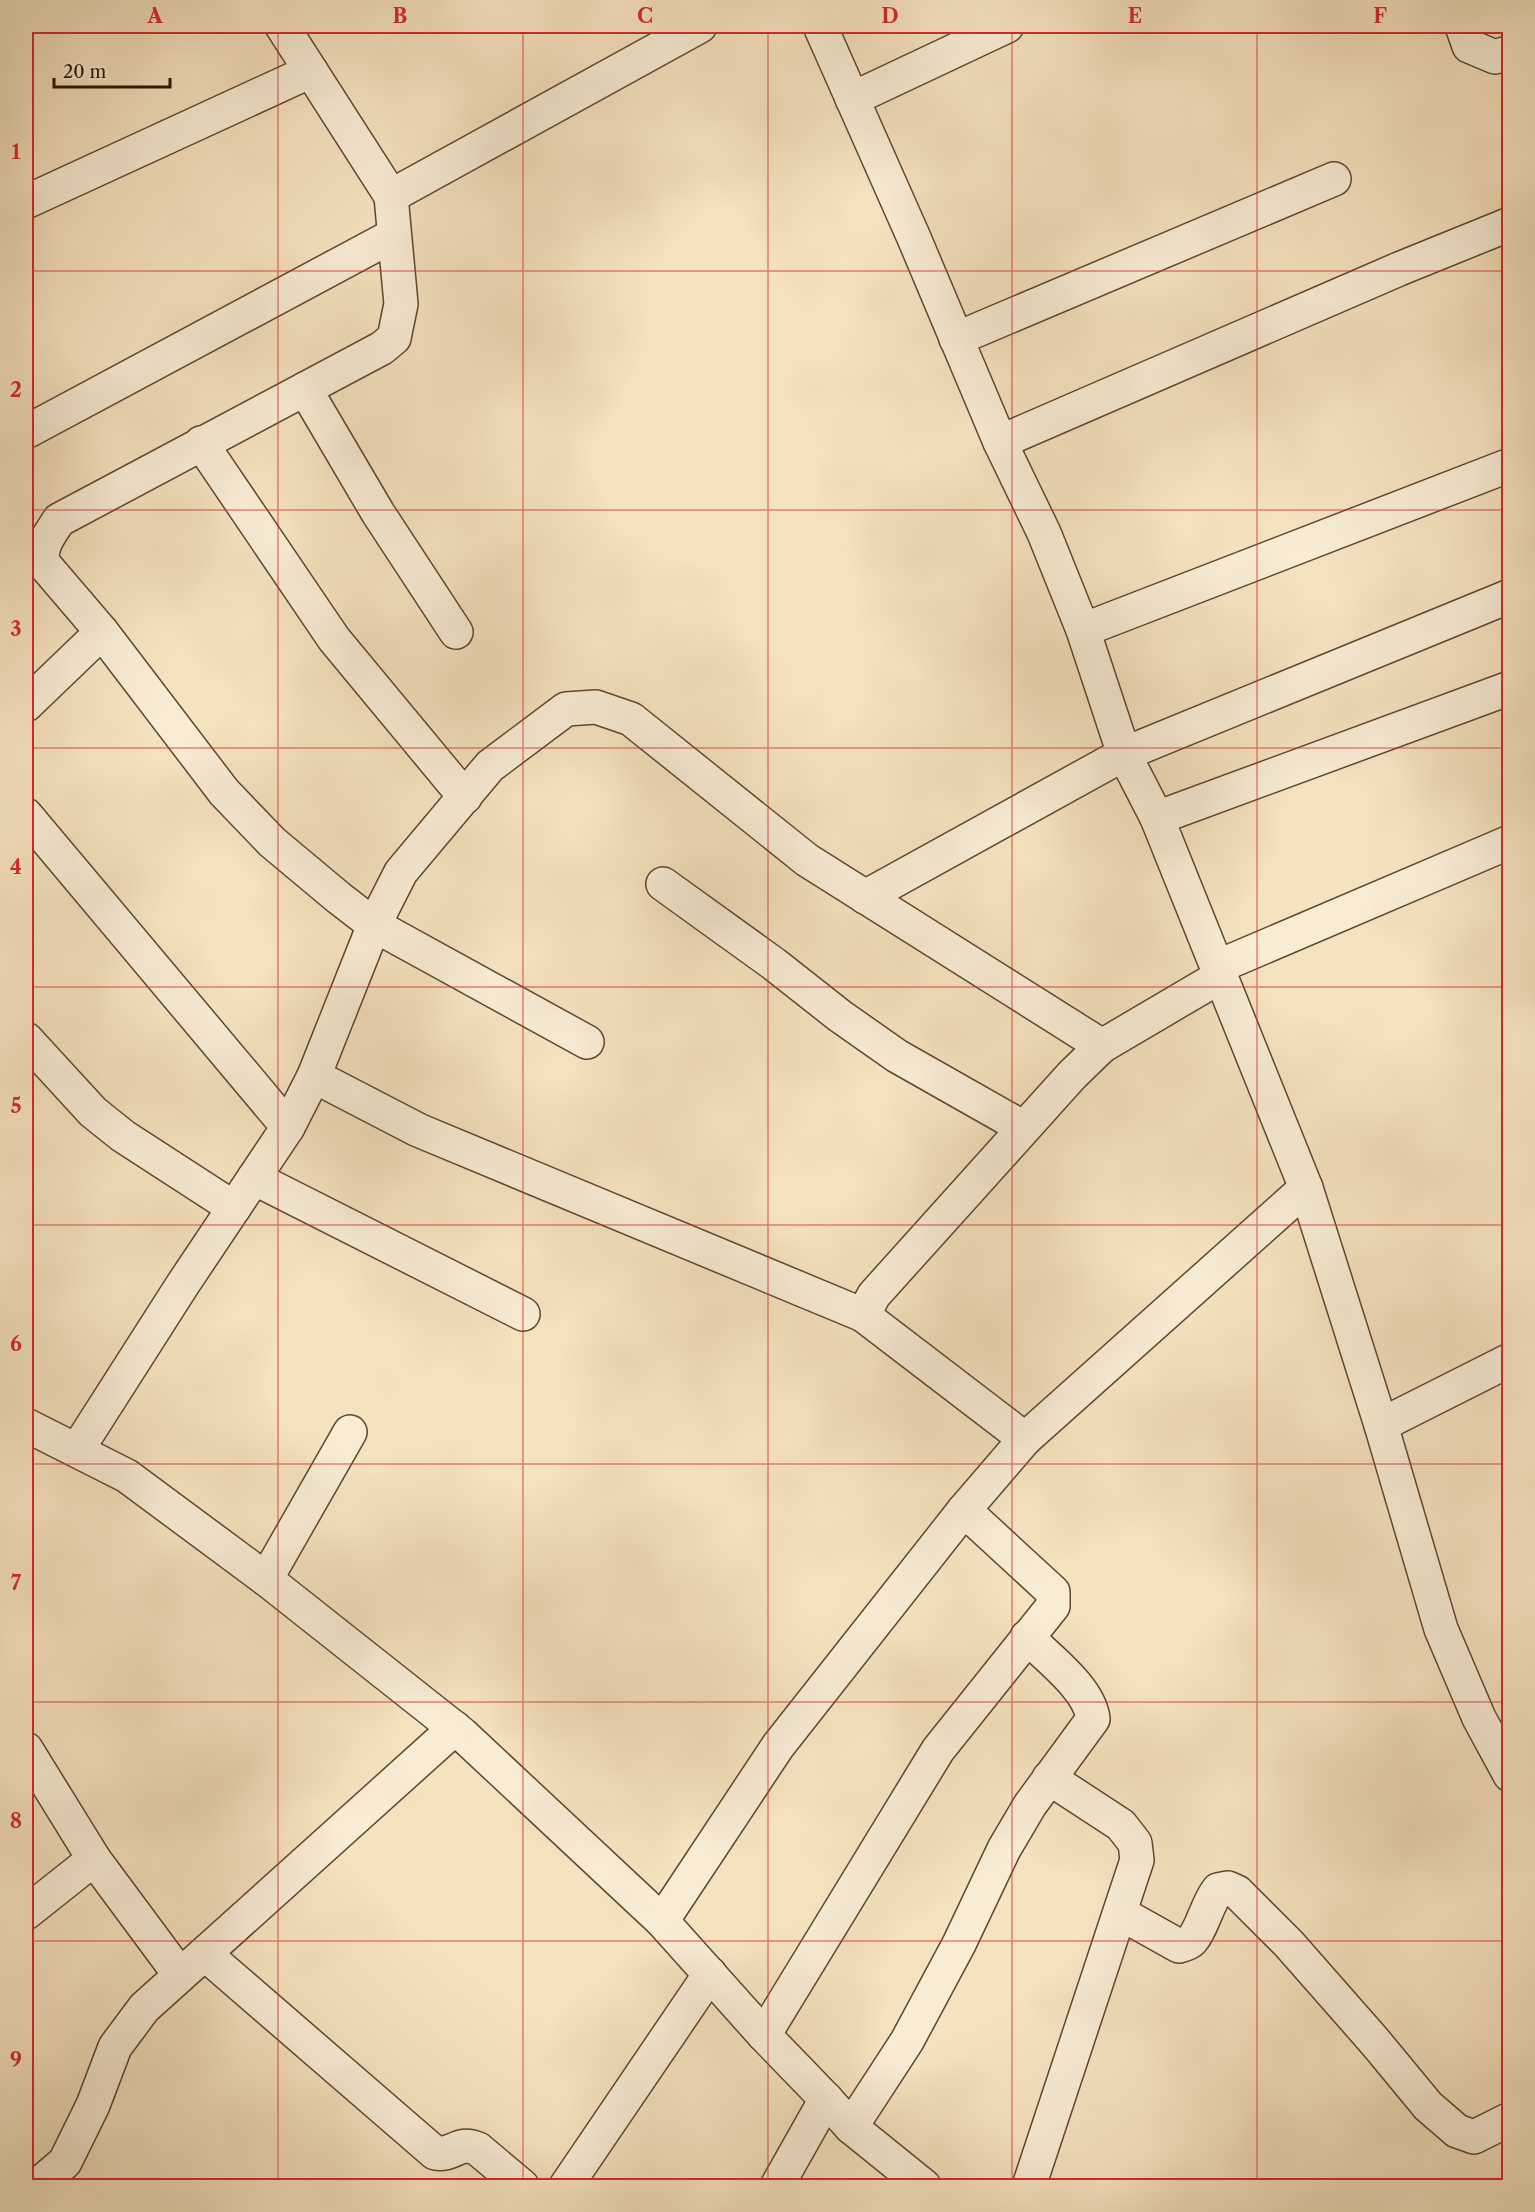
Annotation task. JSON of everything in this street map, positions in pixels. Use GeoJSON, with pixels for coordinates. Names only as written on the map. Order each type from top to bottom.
{"type":"FeatureCollection","features":[{"type":"Feature","properties":{"kind":"street"},"geometry":{"type":"LineString","coordinates":[[282,26],[391,196],[401,304],[394,338],[382,348],[59,520],[45,541],[41,554],[44,563],[102,633],[224,792],[272,842],[374,925],[587,1042]]}},
{"type":"Feature","properties":{"kind":"street"},"geometry":{"type":"LineString","coordinates":[[391,196],[700,26]]}},
{"type":"Feature","properties":{"kind":"street"},"geometry":{"type":"LineString","coordinates":[[820,26],[1000,442],[1044,534],[1083,630],[1124,754],[1157,818],[1305,1188],[1381,1425],[1441,1629],[1479,1718],[1509,1775]]}},
{"type":"Feature","properties":{"kind":"street"},"geometry":{"type":"LineString","coordinates":[[852,99],[1007,26]]}},
{"type":"Feature","properties":{"kind":"street"},"geometry":{"type":"LineString","coordinates":[[1462,26],[1469,46],[1495,57],[1509,52]]}},
{"type":"Feature","properties":{"kind":"street"},"geometry":{"type":"LineString","coordinates":[[26,202],[311,71]]}},
{"type":"Feature","properties":{"kind":"street"},"geometry":{"type":"LineString","coordinates":[[956,339],[1334,179]]}},
{"type":"Feature","properties":{"kind":"street"},"geometry":{"type":"LineString","coordinates":[[1000,442],[1399,269],[1509,224]]}},
{"type":"Feature","properties":{"kind":"street"},"geometry":{"type":"LineString","coordinates":[[28,431],[394,235]]}},
{"type":"Feature","properties":{"kind":"street"},"geometry":{"type":"LineString","coordinates":[[305,389],[378,513],[456,632]]}},
{"type":"Feature","properties":{"kind":"street"},"geometry":{"type":"LineString","coordinates":[[201,443],[334,639],[465,796]]}},
{"type":"Feature","properties":{"kind":"street"},"geometry":{"type":"LineString","coordinates":[[1083,630],[1509,465]]}},
{"type":"Feature","properties":{"kind":"street"},"geometry":{"type":"LineString","coordinates":[[865,897],[1124,754],[1509,596]]}},
{"type":"Feature","properties":{"kind":"street"},"geometry":{"type":"LineString","coordinates":[[26,705],[102,633]]}},
{"type":"Feature","properties":{"kind":"street"},"geometry":{"type":"LineString","coordinates":[[1157,818],[1509,688]]}},
{"type":"Feature","properties":{"kind":"street"},"geometry":{"type":"LineString","coordinates":[[77,1450],[183,1284],[288,1128],[314,1076],[374,925],[402,872],[490,766],[566,709],[596,706],[631,719],[807,860],[1102,1046]]}},
{"type":"Feature","properties":{"kind":"street"},"geometry":{"type":"LineString","coordinates":[[26,815],[288,1128]]}},
{"type":"Feature","properties":{"kind":"street"},"geometry":{"type":"LineString","coordinates":[[863,1315],[874,1296],[1072,1075],[1102,1046],[1219,972],[1509,842]]}},
{"type":"Feature","properties":{"kind":"street"},"geometry":{"type":"LineString","coordinates":[[663,884],[897,1056],[1024,1128]]}},
{"type":"Feature","properties":{"kind":"street"},"geometry":{"type":"LineString","coordinates":[[26,1039],[93,1112],[123,1136],[234,1208]]}},
{"type":"Feature","properties":{"kind":"street"},"geometry":{"type":"LineString","coordinates":[[314,1076],[418,1130],[863,1315],[1025,1439]]}},
{"type":"Feature","properties":{"kind":"street"},"geometry":{"type":"LineString","coordinates":[[254,1178],[523,1314]]}},
{"type":"Feature","properties":{"kind":"street"},"geometry":{"type":"LineString","coordinates":[[662,1921],[778,1746],[964,1510],[1025,1439],[1305,1188]]}},
{"type":"Feature","properties":{"kind":"street"},"geometry":{"type":"LineString","coordinates":[[1381,1425],[1509,1360]]}},
{"type":"Feature","properties":{"kind":"street"},"geometry":{"type":"LineString","coordinates":[[26,1425],[127,1476],[266,1579],[455,1728],[662,1921],[850,2127],[924,2187]]}},
{"type":"Feature","properties":{"kind":"street"},"geometry":{"type":"LineString","coordinates":[[266,1579],[350,1432]]}},
{"type":"Feature","properties":{"kind":"street"},"geometry":{"type":"LineString","coordinates":[[764,2035],[938,1750],[1053,1606],[1053,1592],[964,1510]]}},
{"type":"Feature","properties":{"kind":"street"},"geometry":{"type":"LineString","coordinates":[[850,2127],[907,2041],[959,1944],[1004,1849],[1030,1805],[1093,1719],[1092,1708],[1083,1693],[1027,1637]]}},
{"type":"Feature","properties":{"kind":"street"},"geometry":{"type":"LineString","coordinates":[[37,2187],[65,2162],[93,2105],[115,2047],[144,2008],[455,1728]]}},
{"type":"Feature","properties":{"kind":"street"},"geometry":{"type":"LineString","coordinates":[[26,1749],[94,1859],[180,1975]]}},
{"type":"Feature","properties":{"kind":"street"},"geometry":{"type":"LineString","coordinates":[[1029,2187],[1137,1860],[1135,1843],[1121,1825],[1049,1779]]}},
{"type":"Feature","properties":{"kind":"street"},"geometry":{"type":"LineString","coordinates":[[26,1913],[94,1859]]}},
{"type":"Feature","properties":{"kind":"street"},"geometry":{"type":"LineString","coordinates":[[1120,1912],[1179,1946],[1192,1940],[1218,1890],[1228,1888],[1237,1892],[1289,1944],[1428,2106],[1457,2132],[1474,2137],[1509,2119]]}},
{"type":"Feature","properties":{"kind":"street"},"geometry":{"type":"LineString","coordinates":[[205,1954],[435,2153],[445,2154],[463,2145],[478,2149],[522,2187]]}},
{"type":"Feature","properties":{"kind":"street"},"geometry":{"type":"LineString","coordinates":[[566,2187],[710,1974]]}},
{"type":"Feature","properties":{"kind":"street"},"geometry":{"type":"LineString","coordinates":[[777,2187],[826,2099]]}}]}
